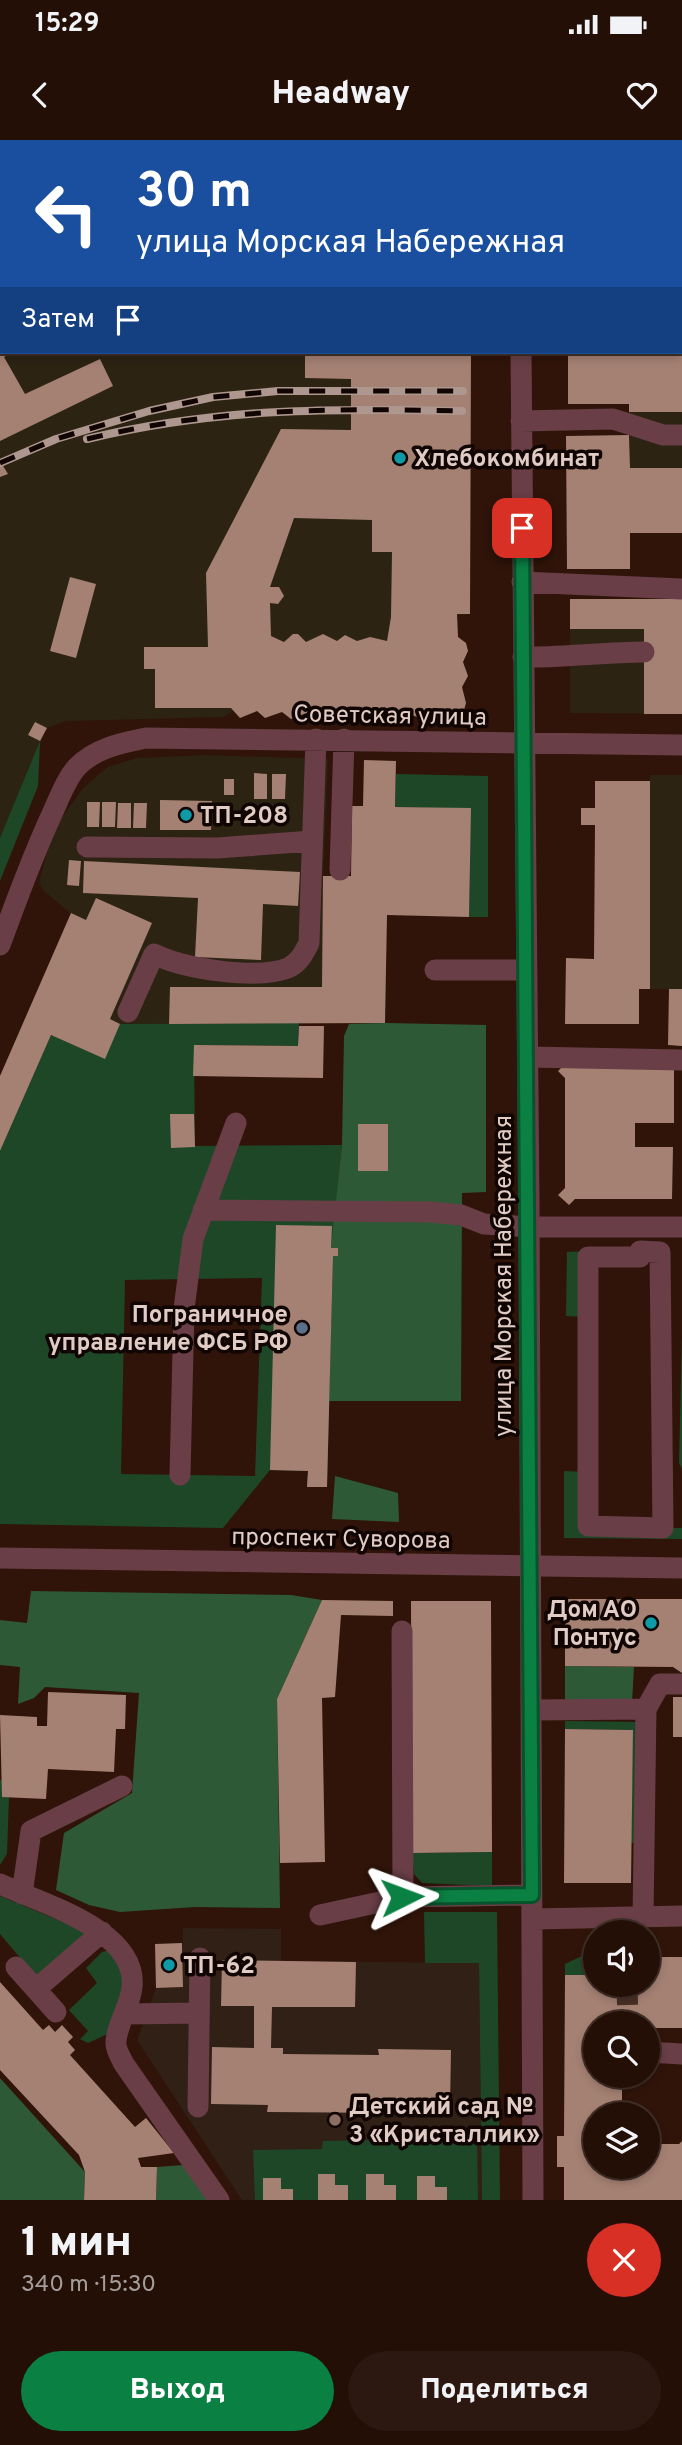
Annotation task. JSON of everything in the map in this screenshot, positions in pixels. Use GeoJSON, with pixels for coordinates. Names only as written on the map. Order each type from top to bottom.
{"type":"FeatureCollection","features":[{"type":"Feature","properties":{"kind":"street","name":"улица Морская Набережная"},"geometry":{"type":"LineString","coordinates":[[521,354],[528,1057],[533,2200]]}},
{"type":"Feature","properties":{"kind":"street"},"geometry":{"type":"LineString","coordinates":[[521,421],[613,419],[663,435],[682,435]]}},
{"type":"Feature","properties":{"kind":"street"},"geometry":{"type":"LineString","coordinates":[[522,582],[682,589]]}},
{"type":"Feature","properties":{"kind":"street"},"geometry":{"type":"LineString","coordinates":[[523,657],[582,657],[597,652],[644,652]]}},
{"type":"Feature","properties":{"kind":"street","name":"Советская улица"},"geometry":{"type":"LineString","coordinates":[[0,945],[39,842],[64,788],[78,766],[99,751],[146,738],[682,745]]}},
{"type":"Feature","properties":{"kind":"street"},"geometry":{"type":"LineString","coordinates":[[128,1012],[154,954],[176,965],[268,973],[291,967],[303,956],[309,943],[316,739]]}},
{"type":"Feature","properties":{"kind":"street"},"geometry":{"type":"LineString","coordinates":[[340,870],[344,739]]}},
{"type":"Feature","properties":{"kind":"street"},"geometry":{"type":"LineString","coordinates":[[88,847],[217,848],[312,841]]}},
{"type":"Feature","properties":{"kind":"street"},"geometry":{"type":"LineString","coordinates":[[435,970],[527,970]]}},
{"type":"Feature","properties":{"kind":"street"},"geometry":{"type":"LineString","coordinates":[[528,1057],[682,1060]]}},
{"type":"Feature","properties":{"kind":"street"},"geometry":{"type":"LineString","coordinates":[[180,1475],[184,1309],[193,1239],[236,1123]]}},
{"type":"Feature","properties":{"kind":"street"},"geometry":{"type":"LineString","coordinates":[[203,1210],[430,1212],[461,1215],[484,1224],[529,1227],[682,1227]]}},
{"type":"Feature","properties":{"kind":"street"},"geometry":{"type":"LineString","coordinates":[[640,1251],[660,1252],[663,1528],[588,1526],[588,1257],[640,1257],[640,1251]]}},
{"type":"Feature","properties":{"kind":"street","name":"проспект Суворова"},"geometry":{"type":"LineString","coordinates":[[0,1559],[682,1568]]}},
{"type":"Feature","properties":{"kind":"street"},"geometry":{"type":"LineString","coordinates":[[402,1631],[402,1897]]}},
{"type":"Feature","properties":{"kind":"street"},"geometry":{"type":"LineString","coordinates":[[631,1920],[646,1709],[660,1684],[682,1684]]}},
{"type":"Feature","properties":{"kind":"street"},"geometry":{"type":"LineString","coordinates":[[531,1710],[646,1709]]}},
{"type":"Feature","properties":{"kind":"street"},"geometry":{"type":"LineString","coordinates":[[22,1894],[31,1831],[122,1786]]}},
{"type":"Feature","properties":{"kind":"street"},"geometry":{"type":"LineString","coordinates":[[0,1884],[68,1912],[102,1932],[125,1958],[133,1984],[116,2043],[124,2064],[219,2200]]}},
{"type":"Feature","properties":{"kind":"street"},"geometry":{"type":"LineString","coordinates":[[320,1915],[402,1897],[532,1895]]}},
{"type":"Feature","properties":{"kind":"street"},"geometry":{"type":"LineString","coordinates":[[648,1920],[682,1916]]}},
{"type":"Feature","properties":{"kind":"street"},"geometry":{"type":"LineString","coordinates":[[533,1919],[583,1921]]}},
{"type":"Feature","properties":{"kind":"street"},"geometry":{"type":"LineString","coordinates":[[36,1989],[102,1932]]}},
{"type":"Feature","properties":{"kind":"street"},"geometry":{"type":"LineString","coordinates":[[198,2107],[200,1958]]}},
{"type":"Feature","properties":{"kind":"street"},"geometry":{"type":"LineString","coordinates":[[16,1967],[56,2012]]}},
{"type":"Feature","properties":{"kind":"street"},"geometry":{"type":"LineString","coordinates":[[125,2014],[199,2012]]}},
{"type":"Feature","properties":{"kind":"street"},"geometry":{"type":"LineString","coordinates":[[660,2053],[682,2054]]}},
{"type":"Feature","properties":{"kind":"shaded area"},"geometry":{"type":"Polygon","coordinates":[[[0,354],[471,354],[470,614],[457,615],[458,637],[468,651],[463,662],[468,676],[462,688],[466,703],[461,714],[445,719],[438,715],[420,718],[404,714],[394,719],[385,713],[369,717],[356,713],[343,719],[335,713],[321,719],[309,712],[291,719],[282,712],[265,718],[257,711],[240,718],[233,711],[223,717],[66,721],[47,728],[0,838],[0,354]]]}},
{"type":"Feature","properties":{"kind":"shaded area"},"geometry":{"type":"Polygon","coordinates":[[[568,354],[681,354],[682,468],[630,468],[629,404],[568,404],[568,354]]]}},
{"type":"Feature","properties":{"kind":"shaded area"},"geometry":{"type":"Polygon","coordinates":[[[570,599],[682,599],[682,714],[570,713],[570,599]]]}},
{"type":"Feature","properties":{"kind":"shaded area"},"geometry":{"type":"Polygon","coordinates":[[[206,755],[328,759],[323,876],[387,915],[385,1023],[120,1024],[105,1059],[51,1035],[0,1151],[0,1076],[71,914],[43,890],[39,882],[53,830],[83,788],[108,767],[137,758],[206,755]]]}},
{"type":"Feature","properties":{"kind":"shaded area"},"geometry":{"type":"Polygon","coordinates":[[[650,775],[682,775],[682,989],[650,989],[650,775]]]}},
{"type":"Feature","properties":{"kind":"shaded area","name":"Детский сад № 3 «Кристаллик»"},"geometry":{"type":"Polygon","coordinates":[[[183,1928],[281,1929],[281,1961],[479,1963],[482,2200],[242,2200],[137,2040],[156,1988],[183,1987],[183,1928]]]}},
{"type":"Feature","properties":{"kind":"green space"},"geometry":{"type":"Polygon","coordinates":[[[40,741],[38,786],[0,881],[0,838],[40,741]]]}},
{"type":"Feature","properties":{"kind":"green space"},"geometry":{"type":"Polygon","coordinates":[[[396,774],[488,776],[488,917],[469,917],[470,809],[395,807],[396,774]]]}},
{"type":"Feature","properties":{"kind":"green space"},"geometry":{"type":"Polygon","coordinates":[[[299,1023],[298,1046],[194,1045],[195,1146],[342,1145],[332,1248],[338,1248],[338,1256],[333,1256],[327,1487],[307,1487],[308,1471],[270,1470],[223,1528],[0,1524],[0,1151],[51,1035],[104,1058],[120,1024],[299,1023]],[[262,1278],[125,1280],[121,1474],[255,1476],[262,1278]]]}},
{"type":"Feature","properties":{"kind":"green space"},"geometry":{"type":"Polygon","coordinates":[[[349,1024],[486,1025],[486,1192],[462,1193],[461,1401],[329,1401],[333,1256],[338,1255],[338,1248],[331,1248],[342,1145],[344,1036],[349,1024]]]}},
{"type":"Feature","properties":{"kind":"green space"},"geometry":{"type":"Polygon","coordinates":[[[586,1251],[586,1317],[566,1316],[567,1252],[586,1251]]]}},
{"type":"Feature","properties":{"kind":"green space"},"geometry":{"type":"Polygon","coordinates":[[[682,1334],[682,1469],[679,1463],[682,1334]]]}},
{"type":"Feature","properties":{"kind":"green space"},"geometry":{"type":"Polygon","coordinates":[[[564,1471],[586,1472],[586,1528],[682,1528],[682,1539],[564,1538],[564,1471]]]}},
{"type":"Feature","properties":{"kind":"green space"},"geometry":{"type":"Polygon","coordinates":[[[335,1476],[398,1493],[399,1522],[332,1519],[335,1476]]]}},
{"type":"Feature","properties":{"kind":"green space"},"geometry":{"type":"Polygon","coordinates":[[[31,1591],[291,1595],[322,1600],[277,1699],[280,1908],[195,1907],[120,1912],[89,1905],[56,1890],[64,1833],[132,1793],[139,1693],[45,1687],[34,1698],[18,1704],[20,1667],[0,1665],[0,1620],[27,1623],[31,1591]]]}},
{"type":"Feature","properties":{"kind":"green space"},"geometry":{"type":"Polygon","coordinates":[[[565,1666],[634,1667],[632,1703],[565,1703],[565,1666]]]}},
{"type":"Feature","properties":{"kind":"green space"},"geometry":{"type":"Polygon","coordinates":[[[565,1721],[639,1722],[638,1843],[631,1843],[633,1730],[565,1729],[565,1721]]]}},
{"type":"Feature","properties":{"kind":"green space"},"geometry":{"type":"Polygon","coordinates":[[[0,1780],[3,1780],[2,1797],[9,1797],[7,1854],[0,1865],[0,1780]]]}},
{"type":"Feature","properties":{"kind":"green space"},"geometry":{"type":"Polygon","coordinates":[[[492,1852],[492,1886],[422,1883],[414,1874],[412,1853],[492,1852]]]}},
{"type":"Feature","properties":{"kind":"green space"},"geometry":{"type":"Polygon","coordinates":[[[0,1896],[88,1933],[38,1979],[0,1934],[0,1896]]]}},
{"type":"Feature","properties":{"kind":"green space"},"geometry":{"type":"Polygon","coordinates":[[[424,1912],[497,1912],[500,2200],[482,2200],[479,1963],[425,1963],[424,1912]]]}},
{"type":"Feature","properties":{"kind":"green space"},"geometry":{"type":"Polygon","coordinates":[[[109,1950],[121,1968],[123,1979],[120,2001],[110,2033],[88,2043],[80,2039],[88,2031],[69,2010],[97,1983],[86,1968],[102,1952],[109,1950]]]}},
{"type":"Feature","properties":{"kind":"green space"},"geometry":{"type":"Polygon","coordinates":[[[583,1955],[583,1975],[565,1975],[565,1964],[583,1955]]]}},
{"type":"Feature","properties":{"kind":"green space"},"geometry":{"type":"Polygon","coordinates":[[[0,2078],[85,2172],[84,2200],[0,2200],[0,2078]]]}},
{"type":"Feature","properties":{"kind":"green space"},"geometry":{"type":"Polygon","coordinates":[[[477,2138],[478,2200],[255,2200],[253,2150],[322,2149],[323,2141],[477,2138]]]}},
{"type":"Feature","properties":{"kind":"green space"},"geometry":{"type":"Polygon","coordinates":[[[183,2165],[207,2200],[156,2200],[157,2167],[183,2165]]]}},
{"type":"Feature","properties":{"kind":"building"},"geometry":{"type":"Polygon","coordinates":[[[0,354],[10,354],[4,357],[25,394],[100,359],[113,386],[0,441],[0,354]]]}},
{"type":"Feature","properties":{"kind":"building"},"geometry":{"type":"Polygon","coordinates":[[[305,354],[471,354],[470,614],[457,614],[458,637],[466,643],[468,651],[463,662],[468,676],[462,687],[466,703],[464,710],[454,718],[445,719],[439,715],[420,718],[409,714],[394,719],[385,713],[369,717],[356,713],[343,719],[336,713],[321,719],[309,712],[291,719],[282,712],[265,718],[257,711],[240,718],[231,708],[155,708],[155,669],[144,669],[144,647],[208,647],[206,573],[281,429],[351,430],[351,379],[305,378],[305,354]],[[294,518],[270,587],[279,587],[284,596],[278,604],[270,603],[271,636],[284,642],[293,634],[298,634],[306,642],[323,634],[337,641],[345,635],[357,641],[370,637],[387,641],[391,617],[392,552],[372,552],[372,520],[294,518]]]}},
{"type":"Feature","properties":{"kind":"building"},"geometry":{"type":"Polygon","coordinates":[[[568,354],[682,354],[682,412],[629,412],[629,404],[568,404],[568,354]]]}},
{"type":"Feature","properties":{"kind":"building"},"geometry":{"type":"Polygon","coordinates":[[[629,435],[630,468],[682,468],[682,533],[630,533],[630,569],[567,569],[566,436],[629,435]]]}},
{"type":"Feature","properties":{"kind":"building"},"geometry":{"type":"Polygon","coordinates":[[[0,461],[8,474],[0,477],[0,461]]]}},
{"type":"Feature","properties":{"kind":"building"},"geometry":{"type":"Polygon","coordinates":[[[70,577],[96,584],[76,658],[50,651],[70,577]]]}},
{"type":"Feature","properties":{"kind":"building"},"geometry":{"type":"Polygon","coordinates":[[[570,599],[682,599],[682,714],[644,714],[644,629],[570,629],[570,599]]]}},
{"type":"Feature","properties":{"kind":"building"},"geometry":{"type":"Polygon","coordinates":[[[35,722],[47,728],[40,741],[28,735],[35,722]]]}},
{"type":"Feature","properties":{"kind":"building"},"geometry":{"type":"Polygon","coordinates":[[[364,760],[396,761],[395,807],[471,808],[469,917],[387,915],[385,1023],[169,1024],[170,987],[322,987],[323,876],[351,876],[352,806],[363,806],[364,760]]]}},
{"type":"Feature","properties":{"kind":"building"},"geometry":{"type":"Polygon","coordinates":[[[254,773],[267,774],[267,799],[254,799],[254,773]]]}},
{"type":"Feature","properties":{"kind":"building"},"geometry":{"type":"Polygon","coordinates":[[[272,774],[286,774],[285,799],[272,799],[272,774]]]}},
{"type":"Feature","properties":{"kind":"building"},"geometry":{"type":"Polygon","coordinates":[[[224,779],[234,779],[234,795],[224,795],[224,779]]]}},
{"type":"Feature","properties":{"kind":"building"},"geometry":{"type":"Polygon","coordinates":[[[595,781],[650,781],[650,989],[639,989],[639,1024],[565,1024],[566,958],[594,959],[595,825],[581,825],[581,808],[595,808],[595,781]]]}},
{"type":"Feature","properties":{"kind":"building","name":"ТП-208"},"geometry":{"type":"Polygon","coordinates":[[[160,800],[212,801],[211,830],[160,830],[160,800]]]}},
{"type":"Feature","properties":{"kind":"building"},"geometry":{"type":"Polygon","coordinates":[[[87,802],[100,802],[99,827],[87,827],[87,802]]]}},
{"type":"Feature","properties":{"kind":"building"},"geometry":{"type":"Polygon","coordinates":[[[102,802],[116,802],[115,827],[102,827],[102,802]]]}},
{"type":"Feature","properties":{"kind":"building"},"geometry":{"type":"Polygon","coordinates":[[[118,803],[131,803],[131,828],[117,828],[118,803]]]}},
{"type":"Feature","properties":{"kind":"building"},"geometry":{"type":"Polygon","coordinates":[[[134,803],[147,803],[146,828],[133,828],[134,803]]]}},
{"type":"Feature","properties":{"kind":"building"},"geometry":{"type":"Polygon","coordinates":[[[69,860],[81,861],[79,886],[67,885],[69,860]]]}},
{"type":"Feature","properties":{"kind":"building"},"geometry":{"type":"Polygon","coordinates":[[[84,861],[300,872],[298,906],[263,904],[261,960],[195,957],[198,898],[83,893],[84,861]]]}},
{"type":"Feature","properties":{"kind":"building"},"geometry":{"type":"Polygon","coordinates":[[[96,898],[152,923],[110,1019],[120,1024],[105,1059],[51,1035],[0,1151],[0,1076],[71,913],[86,920],[96,898]]]}},
{"type":"Feature","properties":{"kind":"building"},"geometry":{"type":"Polygon","coordinates":[[[669,989],[682,989],[682,1046],[668,1045],[669,989]]]}},
{"type":"Feature","properties":{"kind":"building"},"geometry":{"type":"Polygon","coordinates":[[[299,1026],[324,1026],[323,1078],[193,1076],[194,1045],[298,1046],[299,1026]]]}},
{"type":"Feature","properties":{"kind":"building"},"geometry":{"type":"Polygon","coordinates":[[[568,1061],[674,1068],[674,1123],[635,1123],[635,1147],[673,1147],[672,1199],[575,1199],[569,1205],[558,1195],[565,1188],[565,1078],[558,1071],[568,1061]]]}},
{"type":"Feature","properties":{"kind":"building"},"geometry":{"type":"Polygon","coordinates":[[[170,1114],[194,1114],[195,1147],[171,1148],[170,1114]]]}},
{"type":"Feature","properties":{"kind":"building"},"geometry":{"type":"Polygon","coordinates":[[[358,1124],[388,1124],[388,1171],[358,1171],[358,1124]]]}},
{"type":"Feature","properties":{"kind":"building","name":"Пограничное управление ФСБ РФ"},"geometry":{"type":"Polygon","coordinates":[[[276,1225],[332,1226],[331,1248],[338,1248],[338,1256],[333,1256],[327,1487],[307,1487],[308,1471],[270,1470],[276,1225]]]}},
{"type":"Feature","properties":{"kind":"building"},"geometry":{"type":"Polygon","coordinates":[[[565,1599],[682,1599],[682,1673],[673,1667],[565,1666],[565,1599]]]}},
{"type":"Feature","properties":{"kind":"building"},"geometry":{"type":"Polygon","coordinates":[[[322,1600],[393,1601],[393,1616],[341,1615],[335,1697],[322,1698],[325,1862],[280,1863],[277,1699],[322,1600]]]}},
{"type":"Feature","properties":{"kind":"building"},"geometry":{"type":"Polygon","coordinates":[[[411,1601],[491,1601],[492,1852],[412,1853],[411,1601]]]}},
{"type":"Feature","properties":{"kind":"building"},"geometry":{"type":"Polygon","coordinates":[[[48,1692],[126,1695],[125,1729],[116,1729],[114,1772],[48,1769],[46,1799],[2,1797],[0,1715],[37,1717],[37,1726],[47,1726],[48,1692]]]}},
{"type":"Feature","properties":{"kind":"building"},"geometry":{"type":"Polygon","coordinates":[[[673,1697],[682,1697],[682,1737],[673,1737],[673,1697]]]}},
{"type":"Feature","properties":{"kind":"building"},"geometry":{"type":"Polygon","coordinates":[[[565,1729],[633,1730],[631,1883],[564,1883],[565,1729]]]}},
{"type":"Feature","properties":{"kind":"building","name":"ТП-62"},"geometry":{"type":"Polygon","coordinates":[[[182,1943],[183,1987],[156,1988],[155,1944],[182,1943]]]}},
{"type":"Feature","properties":{"kind":"building"},"geometry":{"type":"Polygon","coordinates":[[[660,1957],[682,1957],[682,2028],[660,2028],[660,2011],[583,2011],[583,2088],[622,2088],[622,2102],[583,2102],[583,2179],[660,2179],[660,2144],[679,2144],[682,2141],[682,2200],[564,2200],[564,2167],[557,2167],[557,2136],[564,2136],[565,1975],[583,1975],[583,1997],[660,1997],[660,1957]]]}},
{"type":"Feature","properties":{"kind":"building"},"geometry":{"type":"Polygon","coordinates":[[[222,1960],[356,1962],[355,2007],[272,2007],[271,2048],[283,2048],[283,2054],[379,2055],[378,2049],[451,2050],[450,2107],[395,2106],[395,2113],[267,2112],[268,2105],[211,2104],[212,2047],[254,2048],[254,2006],[221,2006],[222,1960]]]}},
{"type":"Feature","properties":{"kind":"building"},"geometry":{"type":"Polygon","coordinates":[[[0,1982],[43,2030],[49,2025],[55,2032],[62,2025],[73,2037],[68,2042],[75,2050],[70,2055],[135,2127],[146,2118],[174,2153],[138,2158],[141,2167],[157,2167],[156,2200],[84,2200],[85,2172],[79,2155],[0,2070],[0,1982]]]}},
{"type":"Feature","properties":{"kind":"building"},"geometry":{"type":"Polygon","coordinates":[[[318,2174],[335,2174],[335,2185],[348,2185],[348,2200],[318,2200],[318,2174]]]}},
{"type":"Feature","properties":{"kind":"building"},"geometry":{"type":"Polygon","coordinates":[[[366,2174],[384,2174],[384,2185],[396,2185],[396,2200],[366,2200],[366,2174]]]}},
{"type":"Feature","properties":{"kind":"building"},"geometry":{"type":"Polygon","coordinates":[[[417,2176],[435,2176],[435,2187],[447,2187],[447,2200],[417,2200],[417,2176]]]}},
{"type":"Feature","properties":{"kind":"building"},"geometry":{"type":"Polygon","coordinates":[[[263,2178],[281,2178],[281,2189],[293,2189],[293,2200],[263,2200],[263,2178]]]}},
{"type":"Feature","properties":{"kind":"tunnel"},"geometry":{"type":"LineString","coordinates":[[627,1997],[628,2011]]}},
{"type":"Feature","properties":{"kind":"railway"},"geometry":{"type":"LineString","coordinates":[[0,463],[56,439],[149,411],[213,397],[278,391],[463,391]]}},
{"type":"Feature","properties":{"kind":"railway"},"geometry":{"type":"LineString","coordinates":[[87,439],[181,421],[274,412],[462,411]]}},
{"type":"Feature","properties":{"kind":"place","name":"Хлебокомбинат"},"geometry":{"type":"Point","coordinates":[400,458]}},
{"type":"Feature","properties":{"kind":"place","name":"ТП-208"},"geometry":{"type":"Point","coordinates":[186,815]}},
{"type":"Feature","properties":{"kind":"place","name":"Пограничное управление ФСБ РФ"},"geometry":{"type":"Point","coordinates":[302,1328]}},
{"type":"Feature","properties":{"kind":"place","name":"Дом АО Понтус"},"geometry":{"type":"Point","coordinates":[651,1623]}},
{"type":"Feature","properties":{"kind":"place","name":"ТП-62"},"geometry":{"type":"Point","coordinates":[169,1965]}},
{"type":"Feature","properties":{"kind":"place","name":"Детский сад № 3 «Кристаллик»"},"geometry":{"type":"Point","coordinates":[335,2120]}},
{"type":"Feature","properties":{"kind":"route"},"geometry":{"type":"LineString","coordinates":[[402,1897],[532,1895],[526,769],[523,716],[522,528]]}}]}
